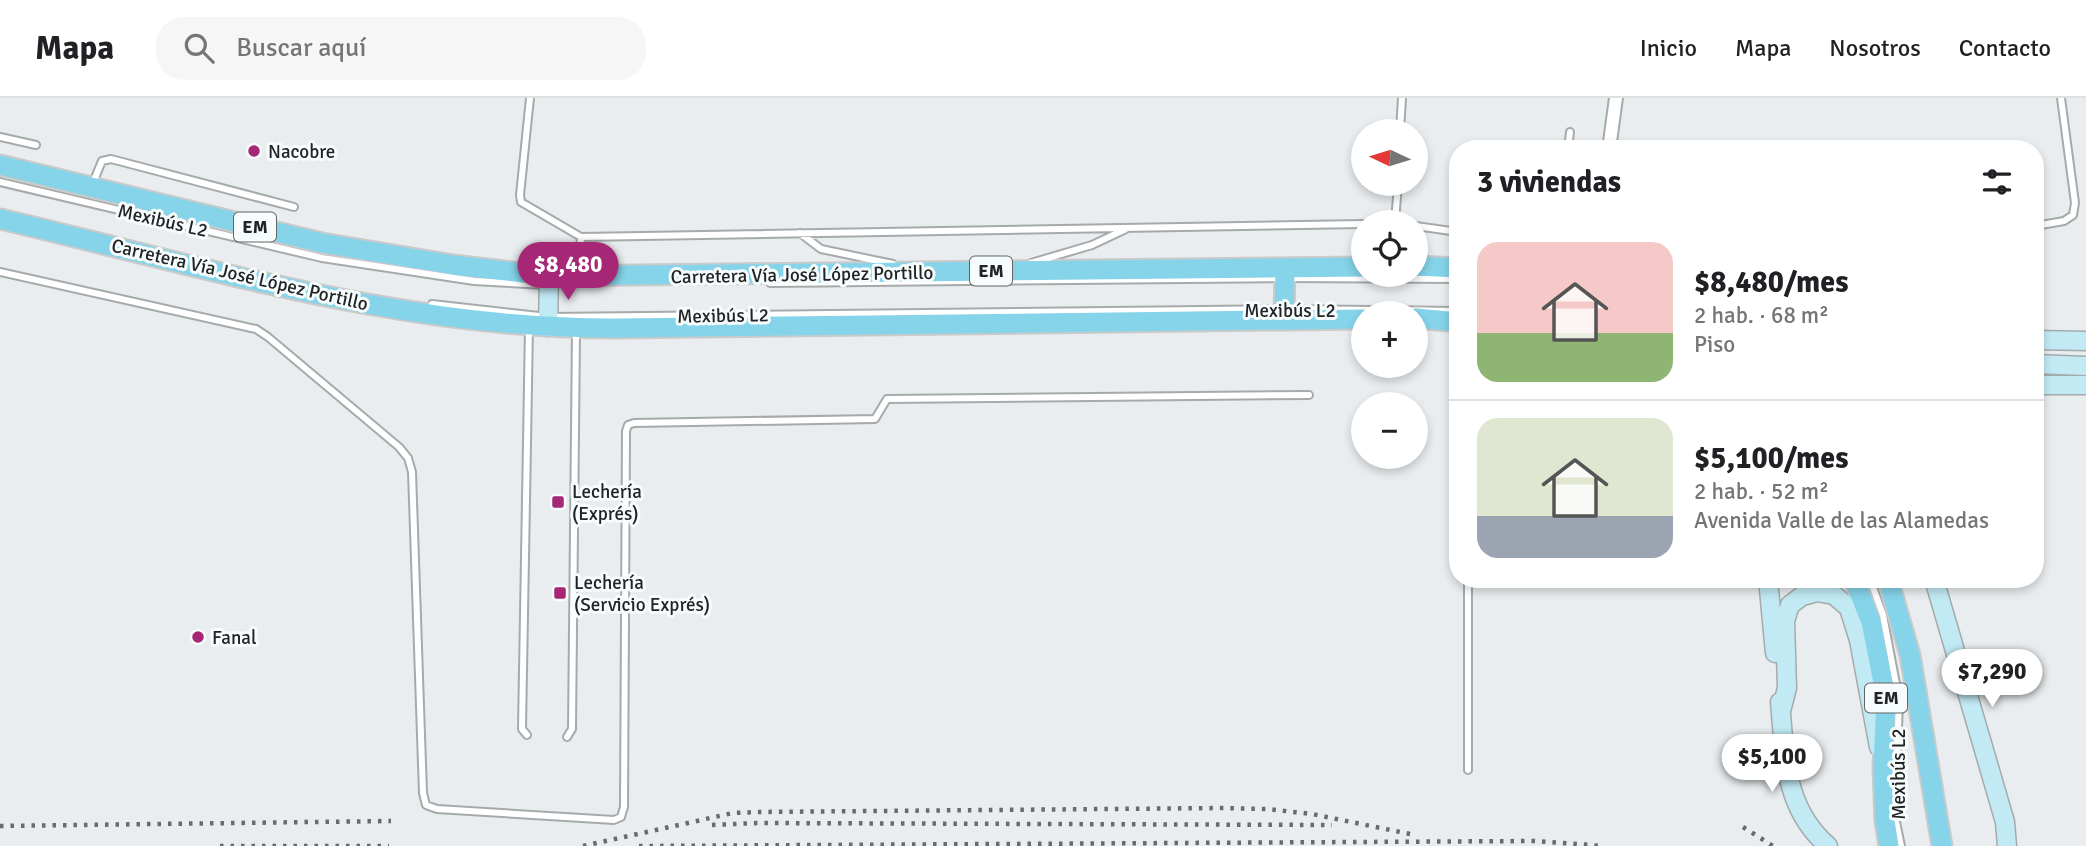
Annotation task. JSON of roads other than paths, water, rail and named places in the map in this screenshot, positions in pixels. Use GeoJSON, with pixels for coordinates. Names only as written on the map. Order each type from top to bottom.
{"type":"FeatureCollection","features":[{"type":"Feature","properties":{"kind":"main road","name":"Carretera Vía José López Portillo"},"geometry":{"type":"LineString","coordinates":[[0,166],[322,243],[560,281],[1004,271],[1285,273],[1351,268]]}},
{"type":"Feature","properties":{"kind":"main road","name":"Carretera Vía José López Portillo"},"geometry":{"type":"LineString","coordinates":[[0,219],[312,294],[446,317],[542,323],[576,329],[1284,315],[1351,318]]}},
{"type":"Feature","properties":{"kind":"main road"},"geometry":{"type":"LineString","coordinates":[[1428,267],[1449,268]]}},
{"type":"Feature","properties":{"kind":"main road"},"geometry":{"type":"LineString","coordinates":[[1284,315],[1285,273]]}},
{"type":"Feature","properties":{"kind":"main road"},"geometry":{"type":"LineString","coordinates":[[542,323],[560,281]]}},
{"type":"Feature","properties":{"kind":"main road"},"geometry":{"type":"LineString","coordinates":[[1428,319],[1449,321]]}},
{"type":"Feature","properties":{"kind":"main road"},"geometry":{"type":"LineString","coordinates":[[2044,340],[2086,341]]}},
{"type":"Feature","properties":{"kind":"main road"},"geometry":{"type":"LineString","coordinates":[[2044,365],[2086,366]]}},
{"type":"Feature","properties":{"kind":"main road"},"geometry":{"type":"LineString","coordinates":[[2044,385],[2086,385]]}},
{"type":"Feature","properties":{"kind":"main road"},"geometry":{"type":"LineString","coordinates":[[1769,588],[1790,788],[1802,816],[1828,846]]}},
{"type":"Feature","properties":{"kind":"main road","name":"EM"},"geometry":{"type":"LineString","coordinates":[[1858,588],[1871,622],[1886,698],[1883,768],[1890,819],[1889,846]]}},
{"type":"Feature","properties":{"kind":"main road","name":"EM"},"geometry":{"type":"LineString","coordinates":[[1891,588],[1910,655],[1932,814],[1942,846]]}},
{"type":"Feature","properties":{"kind":"main road"},"geometry":{"type":"LineString","coordinates":[[1937,588],[2005,822],[2007,846]]}},
{"type":"Feature","properties":{"kind":"main road"},"geometry":{"type":"LineString","coordinates":[[1781,711],[1787,688],[1785,621],[1790,605],[1802,596],[1817,592],[1834,595],[1849,608],[1859,640],[1883,768]]}},
{"type":"Feature","properties":{"kind":"street"},"geometry":{"type":"LineString","coordinates":[[1610,140],[1616,98]]}},
{"type":"Feature","properties":{"kind":"lane"},"geometry":{"type":"LineString","coordinates":[[530,98],[521,202],[581,237],[1351,224]]}},
{"type":"Feature","properties":{"kind":"lane"},"geometry":{"type":"LineString","coordinates":[[1401,119],[1402,98]]}},
{"type":"Feature","properties":{"kind":"lane"},"geometry":{"type":"LineString","coordinates":[[2044,224],[2064,221],[2073,215],[2075,203],[2061,98]]}},
{"type":"Feature","properties":{"kind":"lane"},"geometry":{"type":"LineString","coordinates":[[1569,140],[1570,132]]}},
{"type":"Feature","properties":{"kind":"lane"},"geometry":{"type":"LineString","coordinates":[[0,137],[36,145]]}},
{"type":"Feature","properties":{"kind":"lane"},"geometry":{"type":"LineString","coordinates":[[92,187],[102,161],[111,159],[294,207]]}},
{"type":"Feature","properties":{"kind":"lane","name":"Mexibús L2"},"geometry":{"type":"LineString","coordinates":[[0,182],[322,258],[474,281],[560,281]]}},
{"type":"Feature","properties":{"kind":"lane"},"geometry":{"type":"LineString","coordinates":[[1004,271],[1092,245],[1127,228]]}},
{"type":"Feature","properties":{"kind":"lane"},"geometry":{"type":"LineString","coordinates":[[1428,228],[1449,231]]}},
{"type":"Feature","properties":{"kind":"lane"},"geometry":{"type":"LineString","coordinates":[[800,233],[821,249],[876,259],[922,272]]}},
{"type":"Feature","properties":{"kind":"lane"},"geometry":{"type":"LineString","coordinates":[[560,281],[581,237]]}},
{"type":"Feature","properties":{"kind":"lane"},"geometry":{"type":"LineString","coordinates":[[0,272],[256,330],[268,337],[399,446],[408,458],[412,472],[423,793],[426,805],[438,809],[614,820],[621,817],[624,807],[628,425],[875,419],[887,399],[1309,395]]}},
{"type":"Feature","properties":{"kind":"lane"},"geometry":{"type":"LineString","coordinates":[[256,272],[337,292],[378,298]]}},
{"type":"Feature","properties":{"kind":"lane","name":"Mexibús L2"},"geometry":{"type":"LineString","coordinates":[[757,283],[1285,273],[1449,279]]}},
{"type":"Feature","properties":{"kind":"lane","name":"Mexibús L2"},"geometry":{"type":"LineString","coordinates":[[419,303],[542,323],[1284,315],[1417,309],[1449,311]]}},
{"type":"Feature","properties":{"kind":"lane"},"geometry":{"type":"LineString","coordinates":[[527,735],[522,729],[542,323]]}},
{"type":"Feature","properties":{"kind":"lane"},"geometry":{"type":"LineString","coordinates":[[567,737],[572,729],[576,329]]}},
{"type":"Feature","properties":{"kind":"lane"},"geometry":{"type":"LineString","coordinates":[[1468,588],[1468,770]]}},
{"type":"Feature","properties":{"kind":"lane","name":"Mexibús L2"},"geometry":{"type":"LineString","coordinates":[[1873,588],[1883,614],[1899,700],[1890,819],[1901,846]]}},
{"type":"Feature","properties":{"kind":"lane","name":"Mexibús L2"},"geometry":{"type":"LineString","coordinates":[[1884,588],[1902,657],[1932,814],[1935,846]]}},
{"type":"Feature","properties":{"kind":"railway"},"geometry":{"type":"LineString","coordinates":[[583,846],[733,813],[757,812],[1267,809],[1312,814],[1410,834]]}},
{"type":"Feature","properties":{"kind":"railway"},"geometry":{"type":"LineString","coordinates":[[0,826],[391,821]]}},
{"type":"Feature","properties":{"kind":"railway"},"geometry":{"type":"LineString","coordinates":[[712,825],[1332,825]]}},
{"type":"Feature","properties":{"kind":"railway"},"geometry":{"type":"LineString","coordinates":[[1743,827],[1773,846]]}},
{"type":"Feature","properties":{"kind":"railway"},"geometry":{"type":"LineString","coordinates":[[639,846],[1534,841],[1603,846]]}},
{"type":"Feature","properties":{"kind":"railway"},"geometry":{"type":"LineString","coordinates":[[220,846],[389,846]]}},
{"type":"Feature","properties":{"kind":"place","name":"Nacobre"},"geometry":{"type":"Point","coordinates":[254,151]}},
{"type":"Feature","properties":{"kind":"place","name":"Lechería (Exprés)"},"geometry":{"type":"Point","coordinates":[558,502]}},
{"type":"Feature","properties":{"kind":"place","name":"Lechería (Servicio Exprés)"},"geometry":{"type":"Point","coordinates":[560,593]}},
{"type":"Feature","properties":{"kind":"place","name":"Fanal"},"geometry":{"type":"Point","coordinates":[198,637]}}]}
